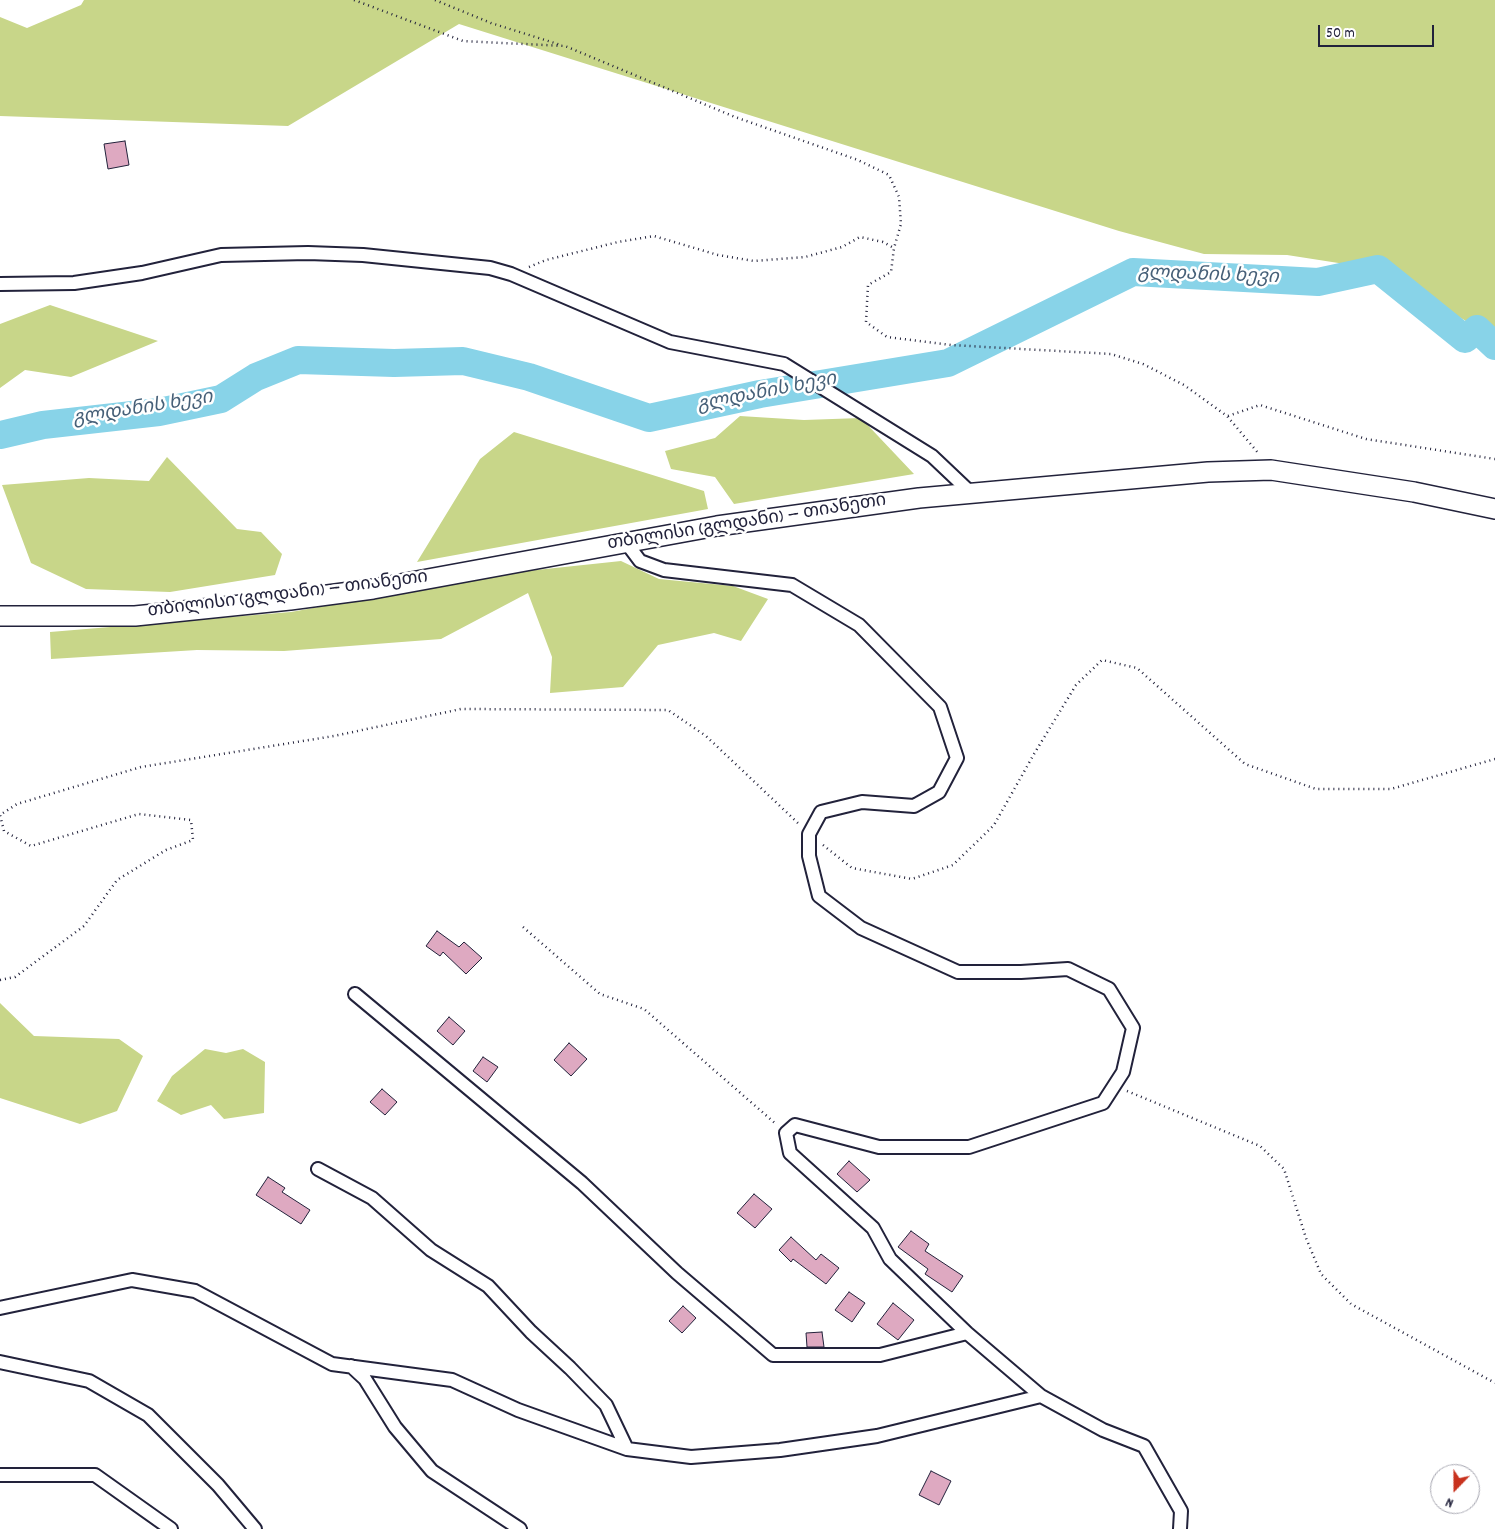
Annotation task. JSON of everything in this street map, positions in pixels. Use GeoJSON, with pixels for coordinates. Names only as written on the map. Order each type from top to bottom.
{"type":"FeatureCollection","features":[{"type":"Feature","properties":{"kind":"main road","name":"თბილისი (გლდანი) — თიანეთი"},"geometry":{"type":"LineString","coordinates":[[0,616],[135,616],[290,600],[373,589],[625,541],[727,524],[970,492],[1208,472],[1271,470],[1414,492],[1495,509]]}},
{"type":"Feature","properties":{"kind":"street"},"geometry":{"type":"LineString","coordinates":[[0,284],[74,283],[142,273],[221,255],[363,255],[490,268],[511,274],[670,342],[707,351],[746,355],[784,364],[932,456],[970,492]]}},
{"type":"Feature","properties":{"kind":"street"},"geometry":{"type":"LineString","coordinates":[[625,541],[640,561],[664,570],[792,585],[859,625],[940,707],[957,758],[939,792],[914,806],[862,802],[821,812],[808,834],[810,856],[819,896],[861,928],[958,972],[1021,972],[1068,969],[1109,989],[1133,1028],[1122,1072],[1103,1103],[970,1147],[879,1147],[796,1125],[786,1133],[790,1153],[873,1228],[890,1259],[967,1333],[1040,1396],[1103,1430],[1144,1446],[1180,1511],[1180,1529]]}},
{"type":"Feature","properties":{"kind":"street"},"geometry":{"type":"LineString","coordinates":[[355,994],[582,1183],[677,1273],[773,1355],[880,1355],[967,1333]]}},
{"type":"Feature","properties":{"kind":"street"},"geometry":{"type":"LineString","coordinates":[[318,1169],[372,1198],[431,1250],[488,1286],[531,1332],[606,1405],[628,1450]]}},
{"type":"Feature","properties":{"kind":"street"},"geometry":{"type":"LineString","coordinates":[[0,1308],[132,1280],[194,1290],[332,1364],[452,1380],[518,1410],[628,1450],[691,1457],[780,1450],[877,1436],[1040,1396]]}},
{"type":"Feature","properties":{"kind":"street"},"geometry":{"type":"LineString","coordinates":[[0,1362],[89,1381],[148,1415],[218,1485],[255,1529]]}},
{"type":"Feature","properties":{"kind":"street"},"geometry":{"type":"LineString","coordinates":[[351,1366],[365,1379],[396,1427],[432,1471],[520,1529]]}},
{"type":"Feature","properties":{"kind":"street"},"geometry":{"type":"LineString","coordinates":[[0,1475],[95,1475],[171,1529]]}},
{"type":"Feature","properties":{"kind":"path"},"geometry":{"type":"LineString","coordinates":[[354,0],[464,41],[565,46]]}},
{"type":"Feature","properties":{"kind":"path"},"geometry":{"type":"LineString","coordinates":[[435,0],[491,23],[565,46],[736,117],[841,154],[890,175],[899,197],[901,224],[894,248],[891,272],[868,284],[866,322],[887,337],[951,345],[1111,354],[1143,364],[1184,385],[1227,416],[1271,470]]}},
{"type":"Feature","properties":{"kind":"path"},"geometry":{"type":"LineString","coordinates":[[511,274],[546,260],[618,242],[654,236],[718,255],[754,261],[805,257],[842,248],[860,237],[883,242],[894,248]]}},
{"type":"Feature","properties":{"kind":"path"},"geometry":{"type":"LineString","coordinates":[[1227,416],[1260,405],[1366,439],[1495,459]]}},
{"type":"Feature","properties":{"kind":"path"},"geometry":{"type":"LineString","coordinates":[[0,980],[15,977],[84,926],[117,880],[166,850],[192,840],[192,820],[139,814],[31,846],[4,831],[0,815],[17,804],[141,768],[334,736],[461,709],[668,710],[706,736],[808,834],[852,868],[912,880],[953,865],[994,825],[1076,685],[1102,660],[1137,668],[1245,764],[1316,789],[1391,789],[1495,760]]}},
{"type":"Feature","properties":{"kind":"path"},"geometry":{"type":"LineString","coordinates":[[523,927],[600,994],[644,1009],[786,1133]]}},
{"type":"Feature","properties":{"kind":"path"},"geometry":{"type":"LineString","coordinates":[[1114,1086],[1260,1146],[1284,1169],[1306,1238],[1321,1274],[1351,1304],[1495,1383]]}},
{"type":"Feature","properties":{"kind":"green space"},"geometry":{"type":"Polygon","coordinates":[[[84,0],[1495,0],[1495,338],[1377,269],[1287,255],[1204,254],[1119,231],[459,24],[288,126],[0,116],[0,17],[27,28],[81,5],[84,0]]]}},
{"type":"Feature","properties":{"kind":"green space"},"geometry":{"type":"Polygon","coordinates":[[[50,305],[158,341],[71,377],[25,370],[0,388],[0,324],[50,305]]]}},
{"type":"Feature","properties":{"kind":"green space"},"geometry":{"type":"Polygon","coordinates":[[[740,416],[804,420],[861,418],[914,474],[734,504],[715,477],[671,469],[665,451],[715,438],[740,416]]]}},
{"type":"Feature","properties":{"kind":"green space"},"geometry":{"type":"Polygon","coordinates":[[[514,432],[704,491],[708,509],[417,562],[480,459],[514,432]]]}},
{"type":"Feature","properties":{"kind":"green space"},"geometry":{"type":"Polygon","coordinates":[[[167,457],[237,529],[261,532],[282,554],[275,575],[170,592],[86,589],[31,563],[2,485],[89,478],[149,481],[167,457]]]}},
{"type":"Feature","properties":{"kind":"green space"},"geometry":{"type":"Polygon","coordinates":[[[621,561],[659,579],[733,586],[768,599],[741,641],[714,633],[658,645],[623,687],[550,693],[552,657],[528,593],[441,639],[284,651],[197,650],[51,659],[50,632],[291,612],[508,573],[621,561]]]}},
{"type":"Feature","properties":{"kind":"green space"},"geometry":{"type":"Polygon","coordinates":[[[0,1003],[34,1036],[119,1039],[143,1056],[117,1111],[80,1124],[0,1098],[0,1003]]]}},
{"type":"Feature","properties":{"kind":"green space"},"geometry":{"type":"Polygon","coordinates":[[[205,1049],[226,1053],[243,1049],[265,1062],[264,1113],[224,1119],[211,1105],[181,1115],[157,1101],[172,1076],[205,1049]]]}},
{"type":"Feature","properties":{"kind":"building"},"geometry":{"type":"Polygon","coordinates":[[[125,141],[129,165],[108,169],[104,144],[125,141]]]}},
{"type":"Feature","properties":{"kind":"building"},"geometry":{"type":"Polygon","coordinates":[[[437,931],[459,947],[464,942],[482,958],[466,974],[443,952],[440,956],[426,946],[437,931]]]}},
{"type":"Feature","properties":{"kind":"building"},"geometry":{"type":"Polygon","coordinates":[[[449,1017],[465,1031],[453,1045],[437,1031],[449,1017]]]}},
{"type":"Feature","properties":{"kind":"building"},"geometry":{"type":"Polygon","coordinates":[[[569,1043],[587,1059],[571,1076],[554,1060],[569,1043]]]}},
{"type":"Feature","properties":{"kind":"building"},"geometry":{"type":"Polygon","coordinates":[[[483,1057],[498,1067],[487,1082],[473,1071],[483,1057]]]}},
{"type":"Feature","properties":{"kind":"building"},"geometry":{"type":"Polygon","coordinates":[[[382,1089],[397,1102],[385,1115],[370,1102],[382,1089]]]}},
{"type":"Feature","properties":{"kind":"building"},"geometry":{"type":"Polygon","coordinates":[[[849,1161],[870,1180],[857,1192],[837,1174],[849,1161]]]}},
{"type":"Feature","properties":{"kind":"building"},"geometry":{"type":"Polygon","coordinates":[[[268,1177],[285,1188],[282,1192],[310,1210],[301,1224],[256,1195],[268,1177]]]}},
{"type":"Feature","properties":{"kind":"building"},"geometry":{"type":"Polygon","coordinates":[[[754,1194],[772,1209],[755,1228],[737,1213],[754,1194]]]}},
{"type":"Feature","properties":{"kind":"building"},"geometry":{"type":"Polygon","coordinates":[[[911,1231],[929,1244],[925,1251],[963,1276],[952,1292],[925,1274],[928,1269],[898,1247],[911,1231]]]}},
{"type":"Feature","properties":{"kind":"building"},"geometry":{"type":"Polygon","coordinates":[[[791,1237],[816,1260],[821,1254],[839,1268],[826,1284],[793,1259],[791,1262],[779,1250],[791,1237]]]}},
{"type":"Feature","properties":{"kind":"building"},"geometry":{"type":"Polygon","coordinates":[[[849,1292],[865,1303],[852,1322],[835,1310],[849,1292]]]}},
{"type":"Feature","properties":{"kind":"building"},"geometry":{"type":"Polygon","coordinates":[[[893,1303],[914,1320],[898,1340],[877,1324],[893,1303]]]}},
{"type":"Feature","properties":{"kind":"building"},"geometry":{"type":"Polygon","coordinates":[[[683,1306],[696,1318],[682,1333],[669,1321],[683,1306]]]}},
{"type":"Feature","properties":{"kind":"building"},"geometry":{"type":"Polygon","coordinates":[[[822,1332],[824,1347],[807,1347],[806,1333],[822,1332]]]}},
{"type":"Feature","properties":{"kind":"building"},"geometry":{"type":"Polygon","coordinates":[[[931,1471],[951,1481],[939,1505],[919,1495],[931,1471]]]}},
{"type":"Feature","properties":{"kind":"waterway","name":"გლდანის ხევი"},"geometry":{"type":"LineString","coordinates":[[0,435],[43,425],[159,412],[221,399],[256,377],[298,360],[394,363],[463,361],[529,377],[649,418],[760,394],[948,363],[1133,272],[1318,282],[1378,269],[1465,339],[1477,329],[1495,346]]}}]}
